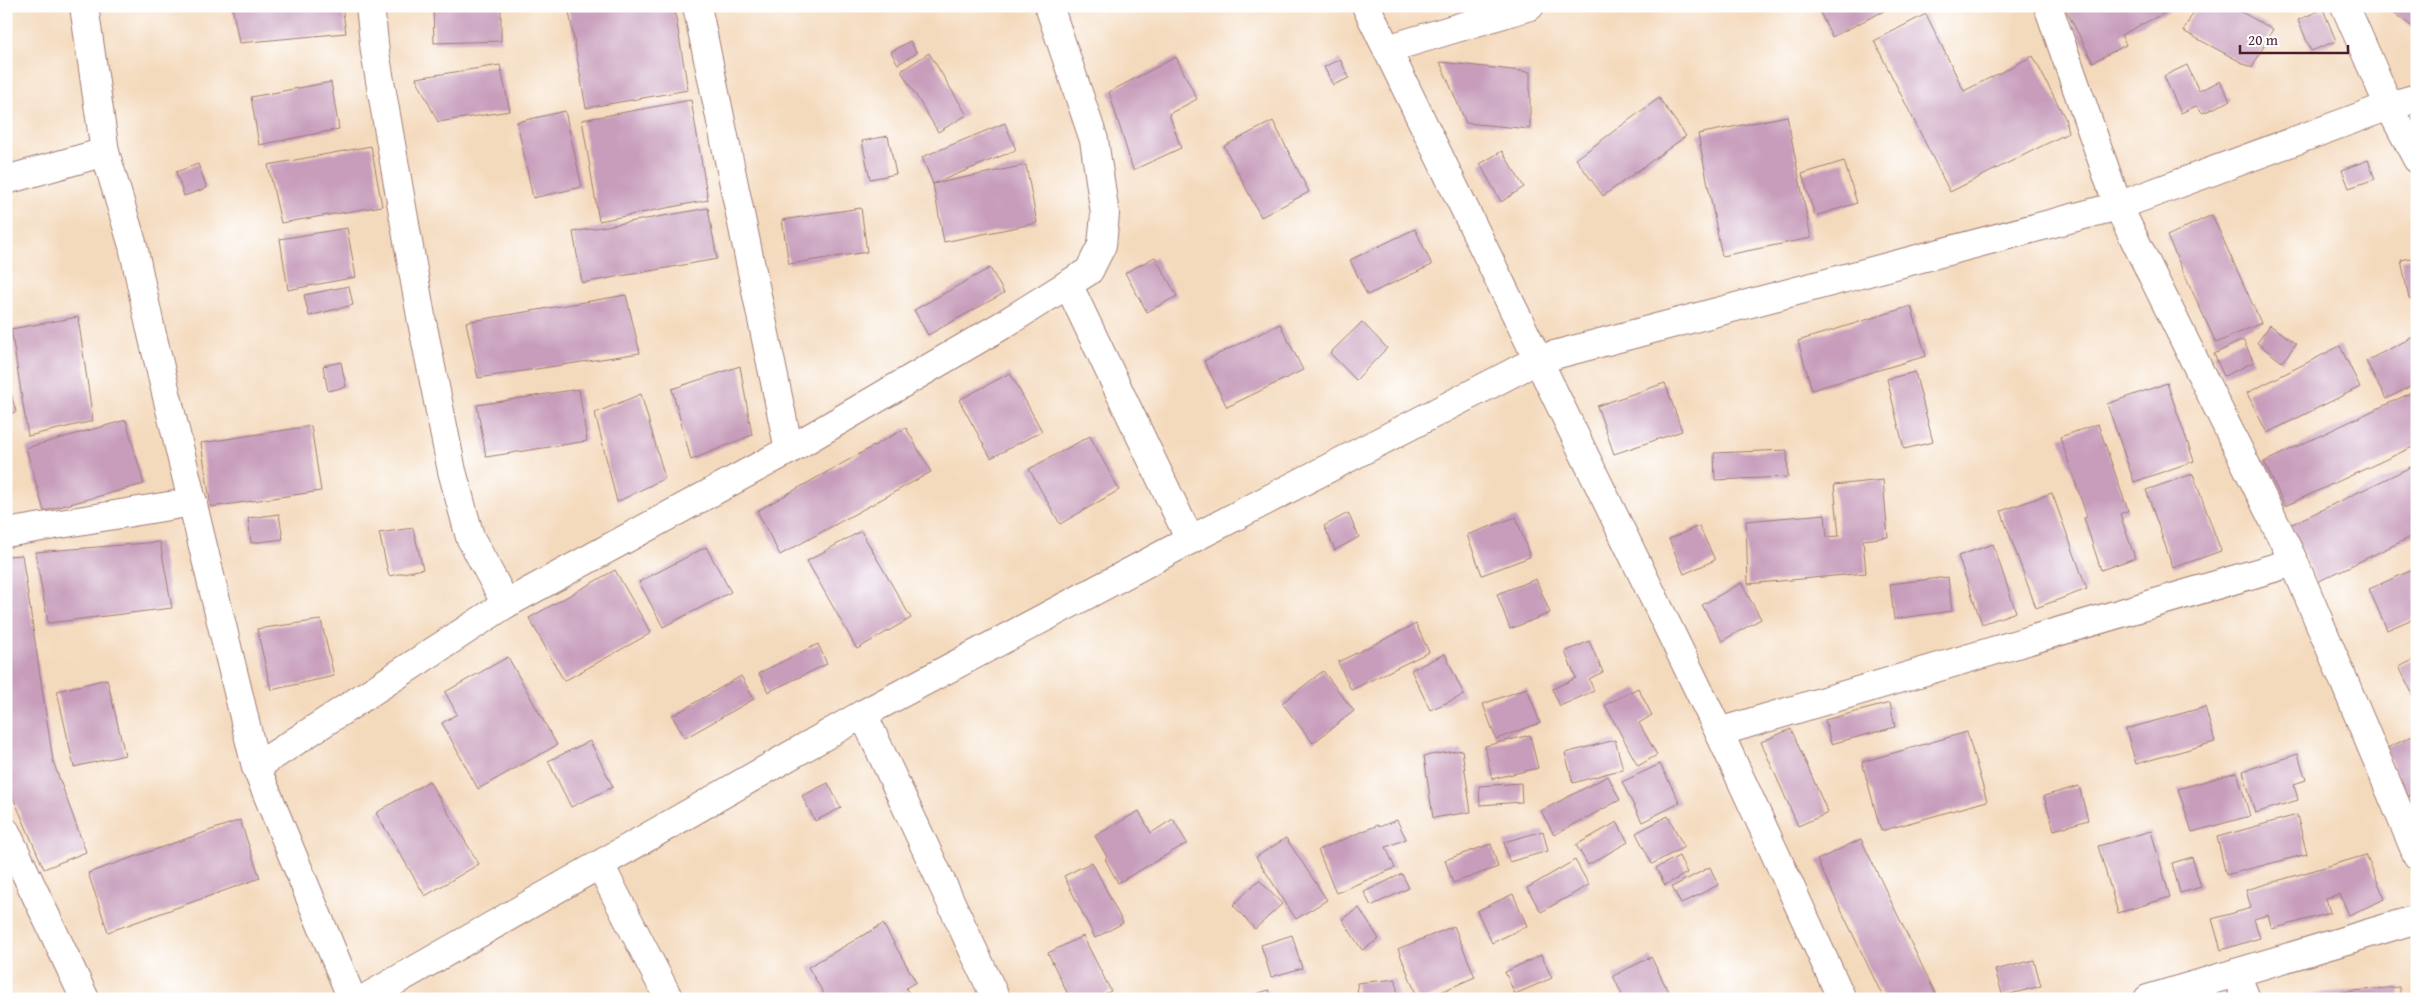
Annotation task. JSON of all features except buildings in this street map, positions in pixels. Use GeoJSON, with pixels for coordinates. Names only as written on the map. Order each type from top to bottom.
{"type":"FeatureCollection","features":[{"type":"Feature","properties":{"kind":"street"},"geometry":{"type":"LineString","coordinates":[[84,6],[105,152],[133,246],[150,326],[256,768],[352,999]]}},
{"type":"Feature","properties":{"kind":"street"},"geometry":{"type":"LineString","coordinates":[[370,6],[375,52],[420,312],[452,471],[470,537],[506,604]]}},
{"type":"Feature","properties":{"kind":"street"},"geometry":{"type":"LineString","coordinates":[[697,6],[789,450]]}},
{"type":"Feature","properties":{"kind":"street"},"geometry":{"type":"LineString","coordinates":[[256,768],[506,604],[789,450],[1089,271],[1102,245],[1105,214],[1094,140],[1049,6]]}},
{"type":"Feature","properties":{"kind":"street"},"geometry":{"type":"LineString","coordinates":[[1366,6],[1719,732],[1842,999]]}},
{"type":"Feature","properties":{"kind":"street"},"geometry":{"type":"LineString","coordinates":[[1387,49],[1530,6]]}},
{"type":"Feature","properties":{"kind":"street"},"geometry":{"type":"LineString","coordinates":[[2048,6],[2118,206],[2294,562],[2417,855]]}},
{"type":"Feature","properties":{"kind":"street"},"geometry":{"type":"LineString","coordinates":[[2346,6],[2389,106],[2417,160]]}},
{"type":"Feature","properties":{"kind":"street"},"geometry":{"type":"LineString","coordinates":[[364,999],[863,714],[1190,540],[1539,360],[2118,206],[2389,106],[2417,98]]}},
{"type":"Feature","properties":{"kind":"street"},"geometry":{"type":"LineString","coordinates":[[6,180],[105,152]]}},
{"type":"Feature","properties":{"kind":"street"},"geometry":{"type":"LineString","coordinates":[[1068,284],[1190,540]]}},
{"type":"Feature","properties":{"kind":"street"},"geometry":{"type":"LineString","coordinates":[[6,533],[193,502]]}},
{"type":"Feature","properties":{"kind":"street"},"geometry":{"type":"LineString","coordinates":[[1719,732],[2294,562]]}},
{"type":"Feature","properties":{"kind":"street"},"geometry":{"type":"LineString","coordinates":[[863,714],[996,999]]}},
{"type":"Feature","properties":{"kind":"street"},"geometry":{"type":"LineString","coordinates":[[6,832],[85,999]]}},
{"type":"Feature","properties":{"kind":"street"},"geometry":{"type":"LineString","coordinates":[[600,864],[668,999]]}},
{"type":"Feature","properties":{"kind":"street"},"geometry":{"type":"LineString","coordinates":[[2148,999],[2417,919]]}},
{"type":"Feature","properties":{"kind":"street"},"geometry":{"type":"LineString","coordinates":[[2236,973],[2246,999]]}}]}
